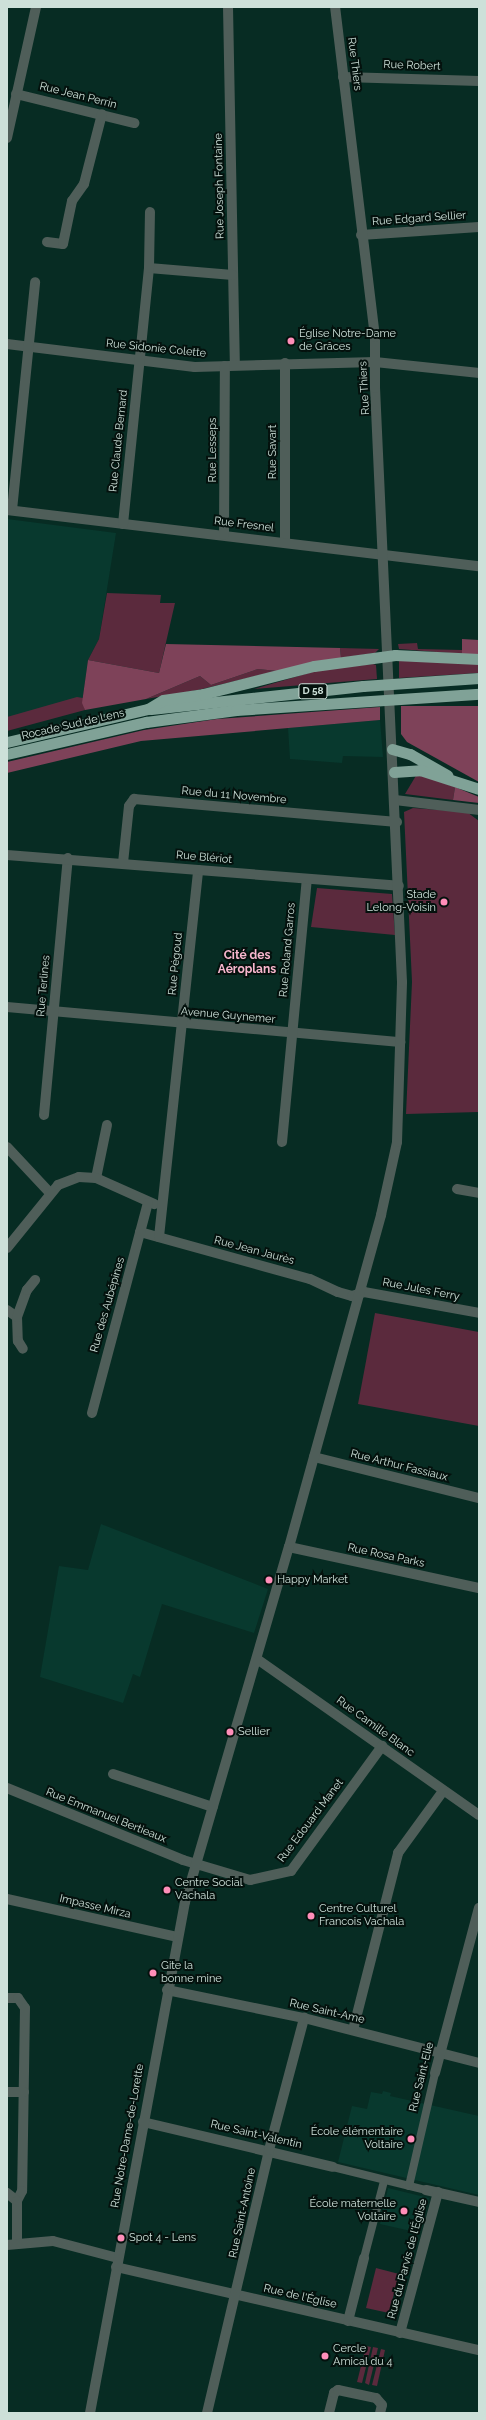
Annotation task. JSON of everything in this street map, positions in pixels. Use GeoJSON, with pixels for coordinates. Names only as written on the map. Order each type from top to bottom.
{"type":"FeatureCollection","features":[{"type":"Feature","properties":{"kind":"highway"},"geometry":{"type":"LineString","coordinates":[[148,709],[163,700],[203,694],[314,666],[479,659]]}},
{"type":"Feature","properties":{"kind":"highway","name":"D 58"},"geometry":{"type":"LineString","coordinates":[[7,742],[148,709],[355,687],[479,678]]}},
{"type":"Feature","properties":{"kind":"highway","name":"D 58"},"geometry":{"type":"LineString","coordinates":[[448,696],[479,694]]}},
{"type":"Feature","properties":{"kind":"highway"},"geometry":{"type":"LineString","coordinates":[[448,696],[479,702]]}},
{"type":"Feature","properties":{"kind":"highway","name":"Rocade Sud de Lens"},"geometry":{"type":"LineString","coordinates":[[7,754],[146,722],[236,710],[448,696]]}},
{"type":"Feature","properties":{"kind":"highway"},"geometry":{"type":"LineString","coordinates":[[392,749],[416,757],[449,777]]}},
{"type":"Feature","properties":{"kind":"highway"},"geometry":{"type":"LineString","coordinates":[[394,772],[420,770],[449,777],[479,789]]}},
{"type":"Feature","properties":{"kind":"street"},"geometry":{"type":"LineString","coordinates":[[7,138],[36,7]]}},
{"type":"Feature","properties":{"kind":"street","name":"Rue Joseph Fontaine"},"geometry":{"type":"LineString","coordinates":[[228,7],[234,275],[230,365]]}},
{"type":"Feature","properties":{"kind":"street","name":"Rue Thiers"},"geometry":{"type":"LineString","coordinates":[[334,7],[361,235],[376,337],[375,362],[392,749]]}},
{"type":"Feature","properties":{"kind":"street","name":"Rue Robert"},"geometry":{"type":"LineString","coordinates":[[343,77],[479,81]]}},
{"type":"Feature","properties":{"kind":"street","name":"Rue Jean Perrin"},"geometry":{"type":"LineString","coordinates":[[16,94],[134,123]]}},
{"type":"Feature","properties":{"kind":"street"},"geometry":{"type":"LineString","coordinates":[[47,242],[63,244],[72,201],[84,184],[102,114]]}},
{"type":"Feature","properties":{"kind":"street","name":"Rue Claude Bernard"},"geometry":{"type":"LineString","coordinates":[[123,524],[149,268],[150,212]]}},
{"type":"Feature","properties":{"kind":"street","name":"Rue Edgard Sellier"},"geometry":{"type":"LineString","coordinates":[[361,235],[479,227]]}},
{"type":"Feature","properties":{"kind":"street"},"geometry":{"type":"LineString","coordinates":[[149,268],[234,275]]}},
{"type":"Feature","properties":{"kind":"street"},"geometry":{"type":"LineString","coordinates":[[10,510],[29,346],[34,282]]}},
{"type":"Feature","properties":{"kind":"street","name":"Rue Sidonie Colette"},"geometry":{"type":"LineString","coordinates":[[7,344],[195,367],[285,363],[375,362],[479,374]]}},
{"type":"Feature","properties":{"kind":"street","name":"Rue Savart"},"geometry":{"type":"LineString","coordinates":[[285,363],[286,542]]}},
{"type":"Feature","properties":{"kind":"street","name":"Rue Lesseps"},"geometry":{"type":"LineString","coordinates":[[224,534],[230,365]]}},
{"type":"Feature","properties":{"kind":"street","name":"Rue Fresnel"},"geometry":{"type":"LineString","coordinates":[[10,510],[123,524],[224,534],[479,566]]}},
{"type":"Feature","properties":{"kind":"street"},"geometry":{"type":"LineString","coordinates":[[392,749],[395,800],[479,810]]}},
{"type":"Feature","properties":{"kind":"street","name":"Rue du 11 Novembre"},"geometry":{"type":"LineString","coordinates":[[123,863],[129,806],[134,799],[397,822]]}},
{"type":"Feature","properties":{"kind":"street","name":"Rue Notre-Dame-de-Lorette"},"geometry":{"type":"LineString","coordinates":[[90,2413],[177,1937],[195,1865],[257,1659],[360,1294],[397,1142],[400,1042],[399,886],[395,800]]}},
{"type":"Feature","properties":{"kind":"street","name":"Rue Blériot"},"geometry":{"type":"LineString","coordinates":[[7,855],[68,858],[399,886]]}},
{"type":"Feature","properties":{"kind":"street","name":"Rue Terlines"},"geometry":{"type":"LineString","coordinates":[[44,1115],[68,858]]}},
{"type":"Feature","properties":{"kind":"street","name":"Rue Pégoud"},"geometry":{"type":"LineString","coordinates":[[159,1237],[198,870]]}},
{"type":"Feature","properties":{"kind":"street","name":"Rue Roland Garros"},"geometry":{"type":"LineString","coordinates":[[282,1142],[307,879]]}},
{"type":"Feature","properties":{"kind":"street","name":"Avenue Guynemer"},"geometry":{"type":"LineString","coordinates":[[7,1007],[182,1024],[400,1042]]}},
{"type":"Feature","properties":{"kind":"street"},"geometry":{"type":"LineString","coordinates":[[96,1178],[107,1125]]}},
{"type":"Feature","properties":{"kind":"street"},"geometry":{"type":"LineString","coordinates":[[7,1147],[50,1193]]}},
{"type":"Feature","properties":{"kind":"street"},"geometry":{"type":"LineString","coordinates":[[7,1248],[50,1193],[69,1179],[96,1178],[148,1203],[162,1206]]}},
{"type":"Feature","properties":{"kind":"street"},"geometry":{"type":"LineString","coordinates":[[457,1189],[479,1193]]}},
{"type":"Feature","properties":{"kind":"street","name":"Rue des Aubépines"},"geometry":{"type":"LineString","coordinates":[[92,1413],[148,1203]]}},
{"type":"Feature","properties":{"kind":"street","name":"Rue Jean Jaurès"},"geometry":{"type":"LineString","coordinates":[[140,1232],[310,1279],[338,1292],[360,1294]]}},
{"type":"Feature","properties":{"kind":"street"},"geometry":{"type":"LineString","coordinates":[[23,1349],[18,1341],[16,1317],[27,1290],[35,1280]]}},
{"type":"Feature","properties":{"kind":"street","name":"Rue Jules Ferry"},"geometry":{"type":"LineString","coordinates":[[360,1294],[364,1292],[479,1313]]}},
{"type":"Feature","properties":{"kind":"street"},"geometry":{"type":"LineString","coordinates":[[7,1310],[16,1317]]}},
{"type":"Feature","properties":{"kind":"street","name":"Rue Arthur Fassiaux"},"geometry":{"type":"LineString","coordinates":[[314,1457],[479,1498]]}},
{"type":"Feature","properties":{"kind":"street","name":"Rue Rosa Parks"},"geometry":{"type":"LineString","coordinates":[[289,1547],[479,1588]]}},
{"type":"Feature","properties":{"kind":"street","name":"Rue Camille Blanc"},"geometry":{"type":"LineString","coordinates":[[257,1659],[479,1815]]}},
{"type":"Feature","properties":{"kind":"street","name":"Rue Edouard Manet"},"geometry":{"type":"LineString","coordinates":[[195,1865],[250,1880],[291,1871],[382,1746]]}},
{"type":"Feature","properties":{"kind":"street"},"geometry":{"type":"LineString","coordinates":[[113,1774],[213,1807]]}},
{"type":"Feature","properties":{"kind":"street","name":"Rue Emmanuel Bertieaux"},"geometry":{"type":"LineString","coordinates":[[7,1788],[195,1865]]}},
{"type":"Feature","properties":{"kind":"street"},"geometry":{"type":"LineString","coordinates":[[353,2030],[398,1853],[443,1791]]}},
{"type":"Feature","properties":{"kind":"street","name":"Impasse Mirza"},"geometry":{"type":"LineString","coordinates":[[7,1899],[177,1937]]}},
{"type":"Feature","properties":{"kind":"street","name":"Rue Saint-Elie"},"geometry":{"type":"LineString","coordinates":[[409,2186],[440,2054],[479,1908]]}},
{"type":"Feature","properties":{"kind":"street","name":"Rue Saint-Ame"},"geometry":{"type":"LineString","coordinates":[[167,1990],[304,2018],[479,2063]]}},
{"type":"Feature","properties":{"kind":"street"},"geometry":{"type":"LineString","coordinates":[[7,1998],[23,2001],[24,2092],[22,2191],[17,2201],[12,2244]]}},
{"type":"Feature","properties":{"kind":"street","name":"Rue Saint-Antoine"},"geometry":{"type":"LineString","coordinates":[[207,2413],[237,2295],[269,2150],[304,2018]]}},
{"type":"Feature","properties":{"kind":"street"},"geometry":{"type":"LineString","coordinates":[[7,2092],[24,2092]]}},
{"type":"Feature","properties":{"kind":"street","name":"Rue Saint-Valentin"},"geometry":{"type":"LineString","coordinates":[[143,2122],[269,2150],[384,2181],[479,2202]]}},
{"type":"Feature","properties":{"kind":"street"},"geometry":{"type":"LineString","coordinates":[[348,2321],[384,2181]]}},
{"type":"Feature","properties":{"kind":"street","name":"Rue du Parvis de l'Église"},"geometry":{"type":"LineString","coordinates":[[400,2333],[438,2192]]}},
{"type":"Feature","properties":{"kind":"street"},"geometry":{"type":"LineString","coordinates":[[7,2193],[17,2201]]}},
{"type":"Feature","properties":{"kind":"street","name":"Rue de l'Église"},"geometry":{"type":"LineString","coordinates":[[12,2244],[53,2241],[117,2262],[237,2295],[479,2350]]}},
{"type":"Feature","properties":{"kind":"street"},"geometry":{"type":"LineString","coordinates":[[329,2413],[334,2392],[338,2390],[376,2398],[382,2405],[380,2413]]}},
{"type":"Feature","properties":{"kind":"shaded area"},"geometry":{"type":"Polygon","coordinates":[[[7,519],[116,533],[99,639],[88,660],[82,703],[7,724],[7,519]]]}},
{"type":"Feature","properties":{"kind":"shaded area"},"geometry":{"type":"Polygon","coordinates":[[[107,593],[161,595],[160,603],[175,603],[159,673],[88,660],[99,639],[107,593]]]}},
{"type":"Feature","properties":{"kind":"shaded area"},"geometry":{"type":"Polygon","coordinates":[[[462,639],[479,640],[479,655],[462,654],[462,639]]]}},
{"type":"Feature","properties":{"kind":"shaded area"},"geometry":{"type":"Polygon","coordinates":[[[417,643],[418,649],[462,650],[462,654],[399,649],[398,644],[417,643]]]}},
{"type":"Feature","properties":{"kind":"shaded area"},"geometry":{"type":"Polygon","coordinates":[[[166,644],[340,648],[341,658],[277,671],[258,669],[211,685],[200,676],[146,699],[85,710],[82,703],[88,660],[159,673],[166,644]]]}},
{"type":"Feature","properties":{"kind":"shaded area"},"geometry":{"type":"Polygon","coordinates":[[[340,648],[379,649],[375,653],[341,658],[340,648]]]}},
{"type":"Feature","properties":{"kind":"shaded area"},"geometry":{"type":"Polygon","coordinates":[[[418,660],[479,662],[479,673],[399,678],[399,661],[418,660]]]}},
{"type":"Feature","properties":{"kind":"shaded area"},"geometry":{"type":"Polygon","coordinates":[[[373,664],[376,665],[377,679],[254,689],[319,670],[373,664]]]}},
{"type":"Feature","properties":{"kind":"shaded area"},"geometry":{"type":"Polygon","coordinates":[[[258,669],[277,671],[198,690],[146,699],[200,676],[211,685],[258,669]]]}},
{"type":"Feature","properties":{"kind":"shaded area"},"geometry":{"type":"Polygon","coordinates":[[[77,697],[83,698],[85,710],[7,731],[7,717],[77,697]]]}},
{"type":"Feature","properties":{"kind":"shaded area"},"geometry":{"type":"Polygon","coordinates":[[[401,706],[479,706],[479,782],[407,742],[401,734],[401,706]]]}},
{"type":"Feature","properties":{"kind":"shaded area"},"geometry":{"type":"Polygon","coordinates":[[[380,707],[380,720],[141,741],[7,773],[7,762],[144,730],[217,719],[380,707]]]}},
{"type":"Feature","properties":{"kind":"shaded area"},"geometry":{"type":"Polygon","coordinates":[[[380,720],[383,757],[343,756],[342,763],[290,759],[288,728],[380,720]]]}},
{"type":"Feature","properties":{"kind":"shaded area"},"geometry":{"type":"Polygon","coordinates":[[[417,774],[455,787],[453,800],[405,794],[417,774]]]}},
{"type":"Feature","properties":{"kind":"shaded area"},"geometry":{"type":"Polygon","coordinates":[[[455,787],[479,797],[479,803],[453,800],[455,787]]]}},
{"type":"Feature","properties":{"kind":"shaded area","name":"Stade Lelong-Voisin"},"geometry":{"type":"Polygon","coordinates":[[[413,808],[467,812],[479,821],[479,1112],[406,1114],[412,982],[404,812],[413,808]]]}},
{"type":"Feature","properties":{"kind":"shaded area"},"geometry":{"type":"Polygon","coordinates":[[[317,888],[392,894],[395,935],[311,927],[317,888]]]}},
{"type":"Feature","properties":{"kind":"shaded area"},"geometry":{"type":"Polygon","coordinates":[[[375,1313],[479,1332],[479,1426],[358,1404],[375,1313]]]}},
{"type":"Feature","properties":{"kind":"shaded area"},"geometry":{"type":"Polygon","coordinates":[[[101,1524],[268,1589],[254,1633],[162,1604],[140,1677],[133,1674],[123,1703],[40,1677],[59,1566],[88,1570],[101,1524]]]}},
{"type":"Feature","properties":{"kind":"shaded area","name":"École élémentaire Voltaire"},"geometry":{"type":"Polygon","coordinates":[[[383,2091],[391,2093],[390,2096],[479,2116],[479,2195],[338,2162],[352,2106],[367,2109],[371,2092],[382,2094],[383,2091]]]}},
{"type":"Feature","properties":{"kind":"shaded area","name":"École maternelle Voltaire"},"geometry":{"type":"Polygon","coordinates":[[[388,2188],[429,2198],[420,2233],[380,2224],[388,2188]]]}},
{"type":"Feature","properties":{"kind":"shaded area"},"geometry":{"type":"Polygon","coordinates":[[[376,2268],[399,2274],[389,2313],[366,2308],[376,2268]]]}},
{"type":"Feature","properties":{"kind":"shaded area"},"geometry":{"type":"Polygon","coordinates":[[[366,2346],[371,2347],[362,2383],[357,2382],[366,2346]]]}},
{"type":"Feature","properties":{"kind":"shaded area"},"geometry":{"type":"Polygon","coordinates":[[[373,2347],[378,2348],[369,2385],[365,2383],[373,2347]]]}},
{"type":"Feature","properties":{"kind":"shaded area"},"geometry":{"type":"Polygon","coordinates":[[[381,2349],[385,2350],[377,2386],[372,2385],[381,2349]]]}},
{"type":"Feature","properties":{"kind":"place","name":"Église Notre-Dame de Grâces"},"geometry":{"type":"Point","coordinates":[291,341]}},
{"type":"Feature","properties":{"kind":"place","name":"Stade Lelong-Voisin"},"geometry":{"type":"Point","coordinates":[444,902]}},
{"type":"Feature","properties":{"kind":"place","name":"Happy Market"},"geometry":{"type":"Point","coordinates":[269,1580]}},
{"type":"Feature","properties":{"kind":"place","name":"Sellier"},"geometry":{"type":"Point","coordinates":[230,1732]}},
{"type":"Feature","properties":{"kind":"place","name":"Centre Social Vachala"},"geometry":{"type":"Point","coordinates":[167,1890]}},
{"type":"Feature","properties":{"kind":"place","name":"Centre Culturel Francois Vachala"},"geometry":{"type":"Point","coordinates":[311,1916]}},
{"type":"Feature","properties":{"kind":"place","name":"Gite la bonne mine"},"geometry":{"type":"Point","coordinates":[153,1973]}},
{"type":"Feature","properties":{"kind":"place","name":"École élémentaire Voltaire"},"geometry":{"type":"Point","coordinates":[411,2139]}},
{"type":"Feature","properties":{"kind":"place","name":"École maternelle Voltaire"},"geometry":{"type":"Point","coordinates":[404,2211]}},
{"type":"Feature","properties":{"kind":"place","name":"Spot 4 - Lens"},"geometry":{"type":"Point","coordinates":[121,2238]}},
{"type":"Feature","properties":{"kind":"place","name":"Cercle Amical du 4"},"geometry":{"type":"Point","coordinates":[325,2356]}},
{"type":"Feature","properties":{"kind":"district","name":"Cité des Aéroplans"},"geometry":{"type":"Point","coordinates":[247,963]}}]}
